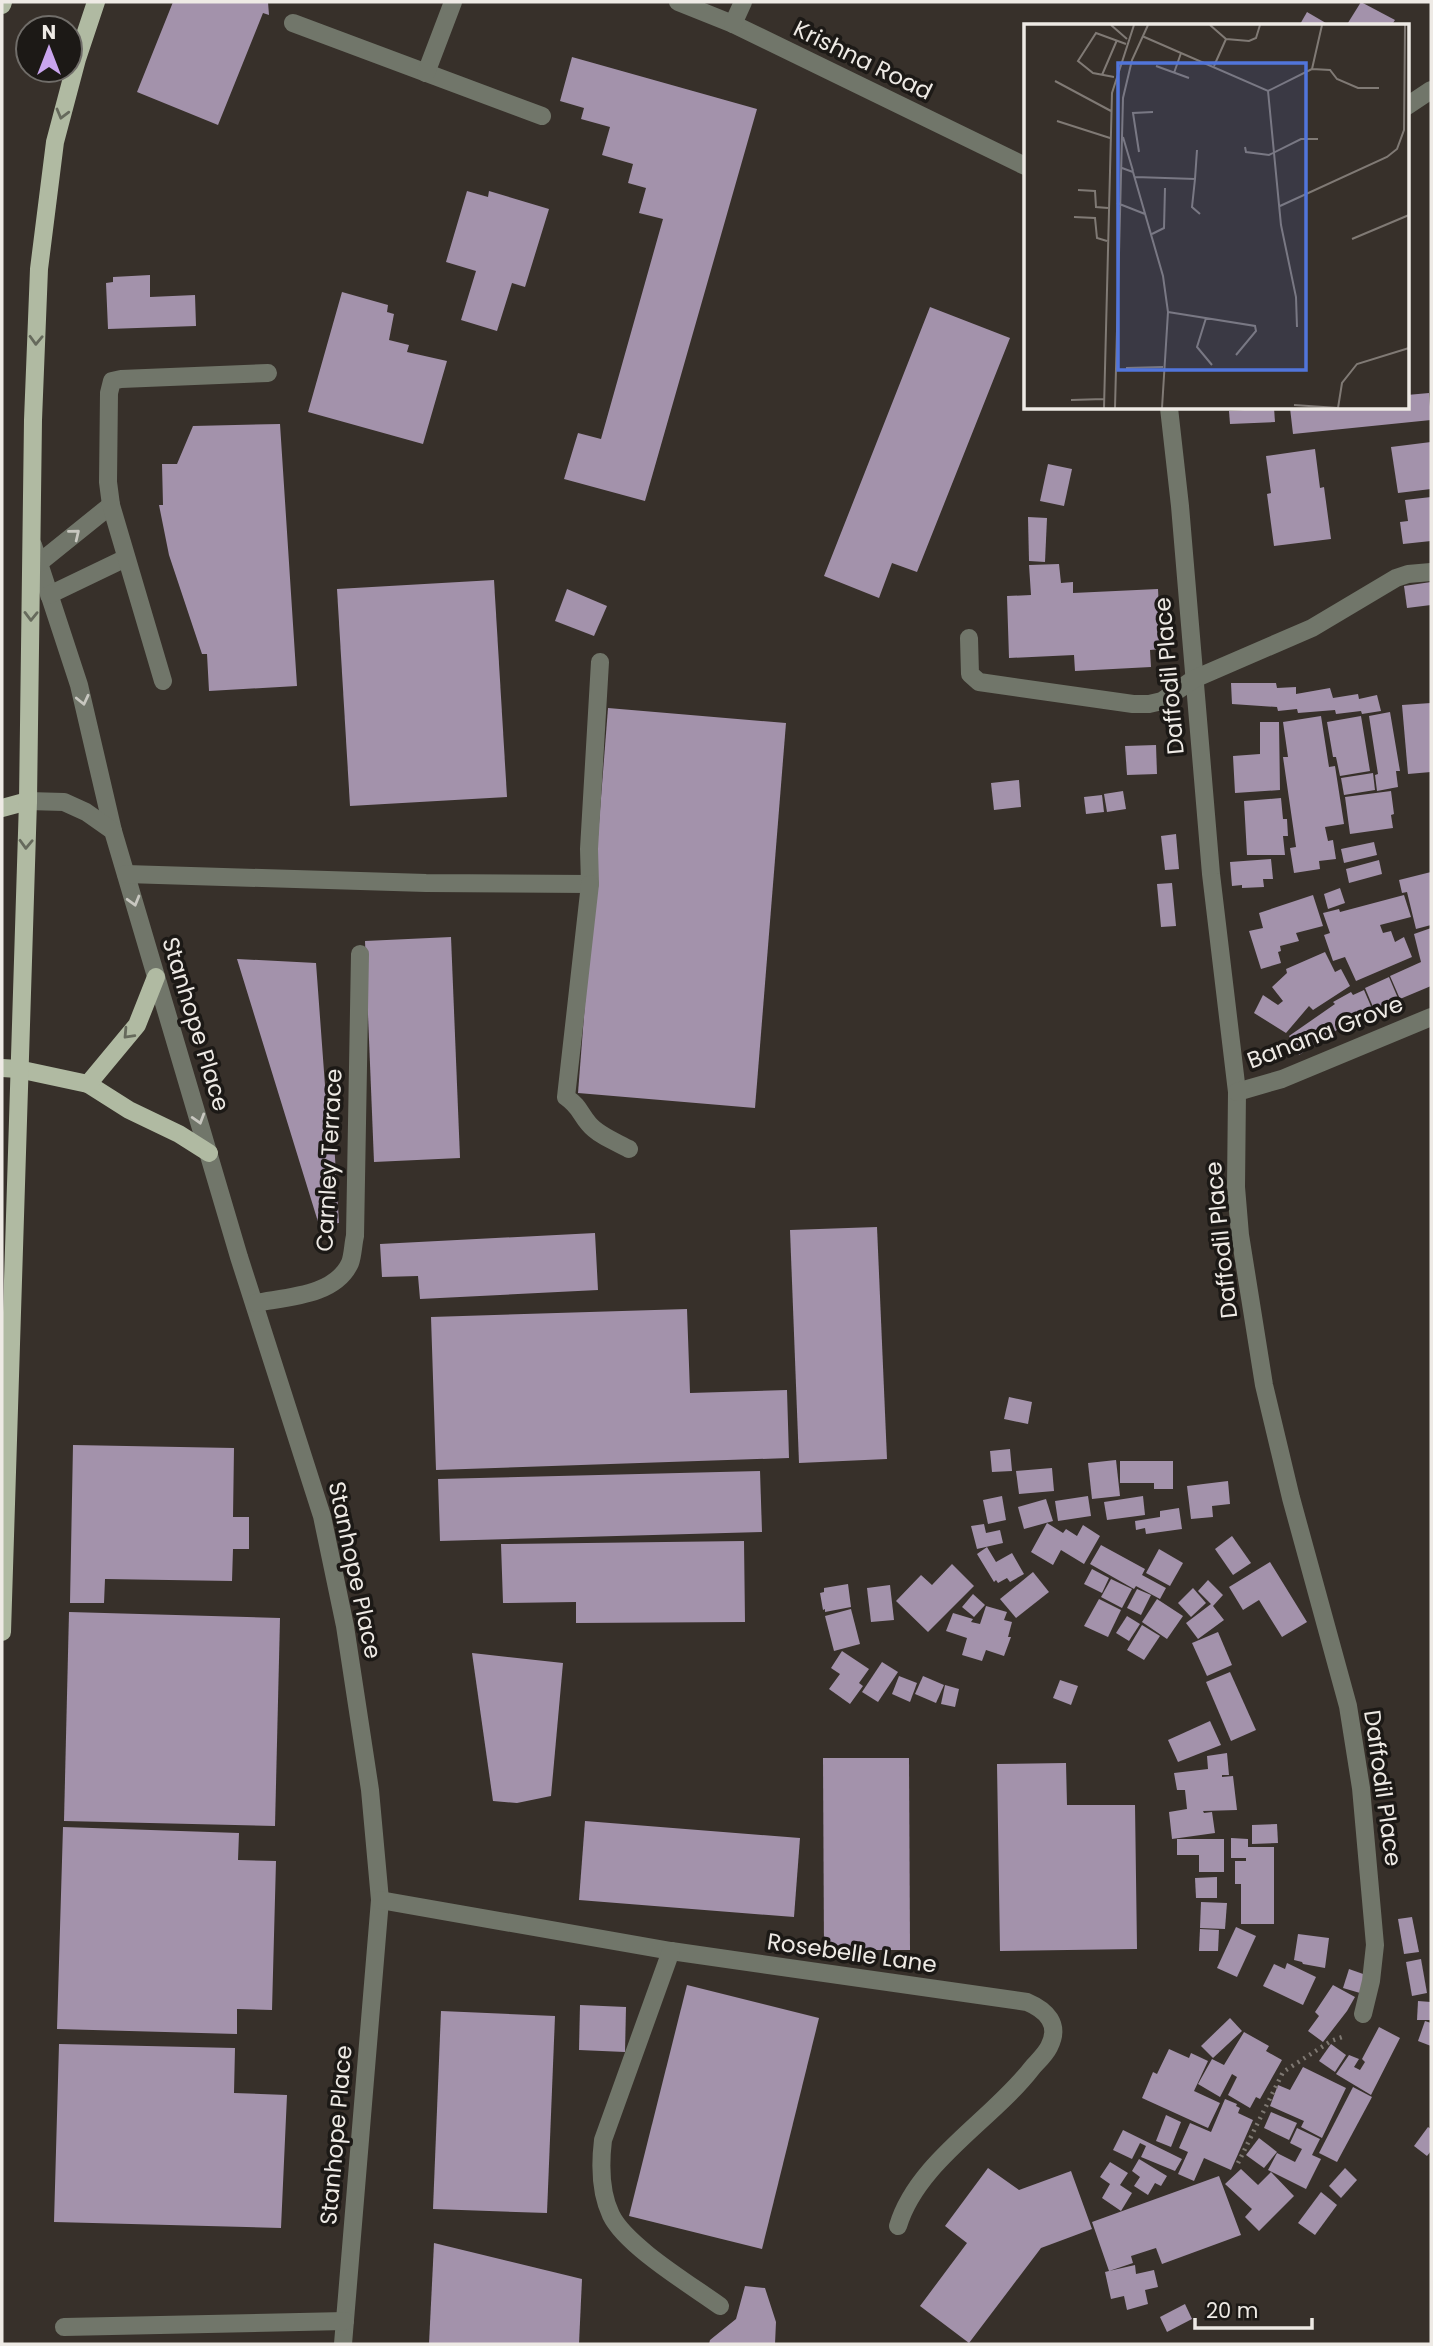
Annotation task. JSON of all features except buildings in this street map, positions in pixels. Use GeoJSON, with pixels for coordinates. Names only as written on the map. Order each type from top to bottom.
{"type":"FeatureCollection","features":[{"type":"Feature","properties":{"kind":"main road"},"geometry":{"type":"LineString","coordinates":[[2,1632],[10,1068],[28,801],[33,420],[39,269],[55,142],[77,59],[96,2]]}},
{"type":"Feature","properties":{"kind":"main road"},"geometry":{"type":"LineString","coordinates":[[2,808],[28,801]]}},
{"type":"Feature","properties":{"kind":"main road"},"geometry":{"type":"LineString","coordinates":[[88,1084],[136,1025],[156,977]]}},
{"type":"Feature","properties":{"kind":"main road"},"geometry":{"type":"LineString","coordinates":[[10,1068],[88,1084],[129,1110],[179,1134],[209,1153]]}},
{"type":"Feature","properties":{"kind":"street"},"geometry":{"type":"LineString","coordinates":[[426,73],[453,2]]}},
{"type":"Feature","properties":{"kind":"street","name":"Krishna Road"},"geometry":{"type":"LineString","coordinates":[[678,2],[733,24],[1024,166]]}},
{"type":"Feature","properties":{"kind":"street"},"geometry":{"type":"LineString","coordinates":[[733,24],[743,2]]}},
{"type":"Feature","properties":{"kind":"street"},"geometry":{"type":"LineString","coordinates":[[293,23],[542,116]]}},
{"type":"Feature","properties":{"kind":"street"},"geometry":{"type":"LineString","coordinates":[[1408,105],[1431,90]]}},
{"type":"Feature","properties":{"kind":"street"},"geometry":{"type":"LineString","coordinates":[[163,681],[111,505],[108,482],[109,393],[112,382],[121,379],[268,373]]}},
{"type":"Feature","properties":{"kind":"street","name":"Daffodil Place"},"geometry":{"type":"LineString","coordinates":[[1169,410],[1180,506],[1211,874],[1237,1092],[1237,1199],[1240,1235],[1264,1385],[1291,1498],[1348,1706],[1361,1788],[1376,1945],[1363,2014]]}},
{"type":"Feature","properties":{"kind":"street"},"geometry":{"type":"LineString","coordinates":[[39,563],[111,505]]}},
{"type":"Feature","properties":{"kind":"street","name":"Stanhope Place"},"geometry":{"type":"LineString","coordinates":[[32,542],[79,685],[113,831],[239,1257],[256,1303],[322,1516],[340,1602],[370,1790],[380,1900],[343,2344]]}},
{"type":"Feature","properties":{"kind":"street"},"geometry":{"type":"LineString","coordinates":[[49,595],[126,558]]}},
{"type":"Feature","properties":{"kind":"street"},"geometry":{"type":"LineString","coordinates":[[969,638],[970,674],[979,682],[1149,704],[1173,695],[1194,679],[1312,628],[1396,578],[1431,572]]}},
{"type":"Feature","properties":{"kind":"street"},"geometry":{"type":"LineString","coordinates":[[600,662],[589,849],[590,884],[566,1097],[579,1106],[589,1124],[629,1149]]}},
{"type":"Feature","properties":{"kind":"street"},"geometry":{"type":"LineString","coordinates":[[28,801],[64,802],[86,812],[113,831]]}},
{"type":"Feature","properties":{"kind":"street"},"geometry":{"type":"LineString","coordinates":[[126,874],[426,883],[590,884]]}},
{"type":"Feature","properties":{"kind":"street","name":"Carnley Terrace"},"geometry":{"type":"LineString","coordinates":[[256,1303],[314,1291],[337,1281],[350,1262],[355,1236],[360,954]]}},
{"type":"Feature","properties":{"kind":"street","name":"Banana Grove"},"geometry":{"type":"LineString","coordinates":[[1237,1092],[1282,1079],[1431,1017]]}},
{"type":"Feature","properties":{"kind":"street","name":"Rosebelle Lane"},"geometry":{"type":"LineString","coordinates":[[380,1900],[671,1951],[1027,2002],[1041,2008],[1050,2018],[1053,2031],[1049,2046],[1022,2082],[947,2152],[908,2197],[898,2226]]}},
{"type":"Feature","properties":{"kind":"street"},"geometry":{"type":"LineString","coordinates":[[671,1951],[603,2140],[600,2166],[611,2216],[623,2231],[638,2246],[720,2306]]}},
{"type":"Feature","properties":{"kind":"street"},"geometry":{"type":"LineString","coordinates":[[64,2327],[345,2321]]}},
{"type":"Feature","properties":{"kind":"path"},"geometry":{"type":"LineString","coordinates":[[1238,2163],[1283,2072],[1331,2040],[1342,2039],[1357,2025],[1363,2014]]}}]}
